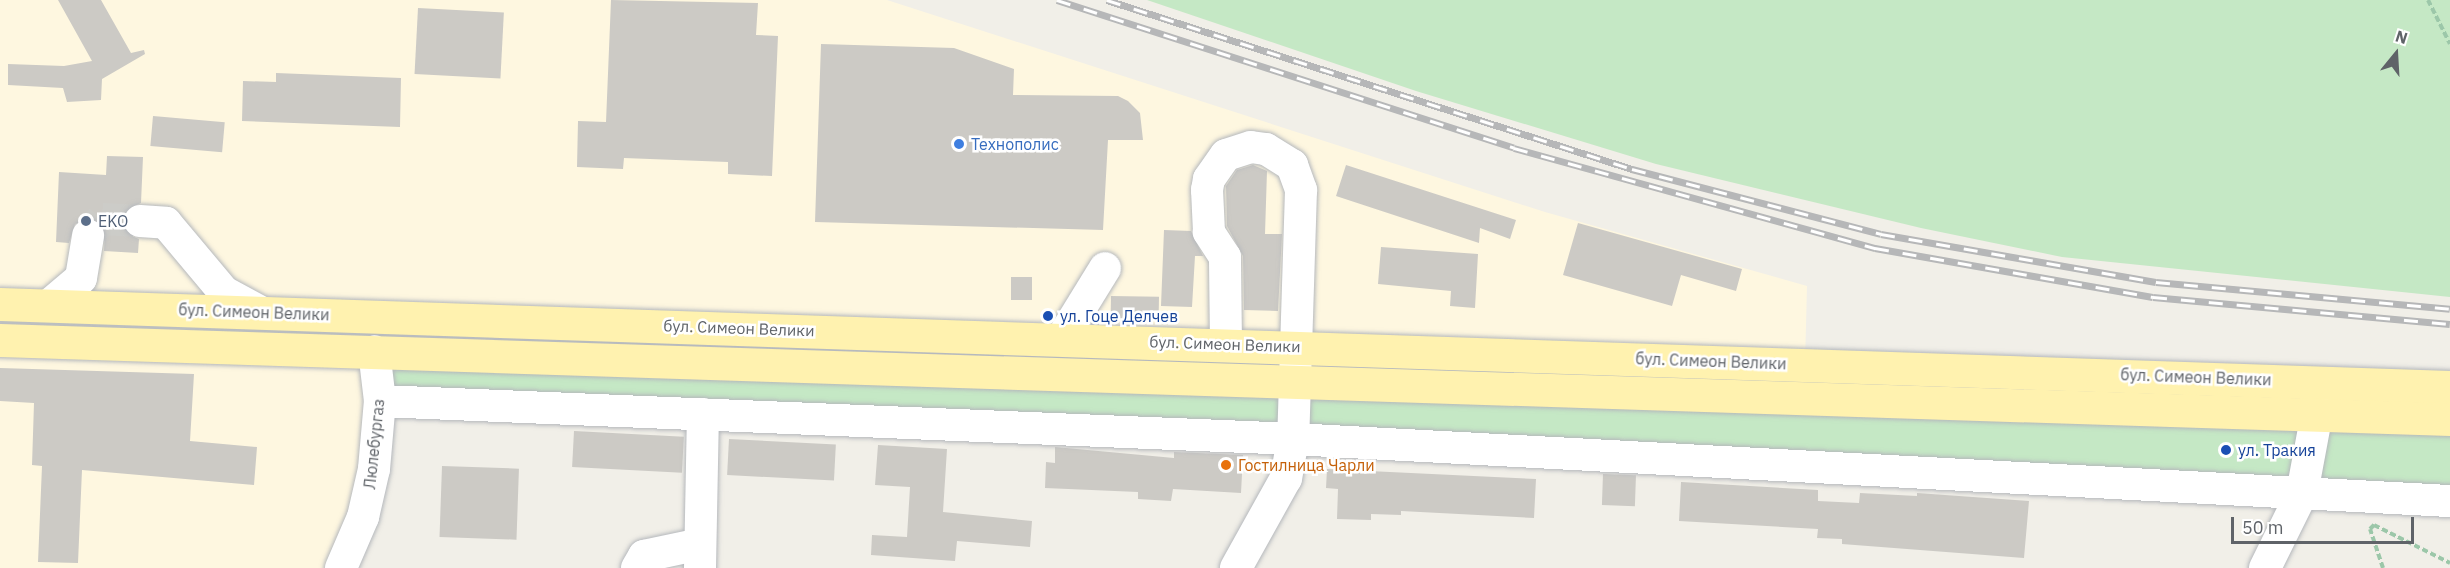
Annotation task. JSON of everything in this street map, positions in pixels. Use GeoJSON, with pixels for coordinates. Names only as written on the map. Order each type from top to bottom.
{"type":"FeatureCollection","features":[{"type":"Feature","properties":{"kind":"main road","name":"бул. Симеон Велики"},"geometry":{"type":"LineString","coordinates":[[0,304],[1062,338],[2450,387]]}},
{"type":"Feature","properties":{"kind":"main road","name":"бул. Симеон Велики"},"geometry":{"type":"LineString","coordinates":[[0,340],[1297,379],[2450,419]]}},
{"type":"Feature","properties":{"kind":"street"},"geometry":{"type":"LineString","coordinates":[[1226,344],[1225,257],[1209,232],[1207,190],[1217,165],[1226,155],[1251,147],[1280,155],[1292,165],[1302,190],[1297,379],[1293,439],[1286,478],[1236,568]]}},
{"type":"Feature","properties":{"kind":"street"},"geometry":{"type":"LineString","coordinates":[[140,221],[166,223],[224,292],[261,312]]}},
{"type":"Feature","properties":{"kind":"street"},"geometry":{"type":"LineString","coordinates":[[48,306],[81,278],[88,236]]}},
{"type":"Feature","properties":{"kind":"street"},"geometry":{"type":"LineString","coordinates":[[1062,338],[1105,268]]}},
{"type":"Feature","properties":{"kind":"street","name":"Люлебургаз"},"geometry":{"type":"LineString","coordinates":[[340,568],[363,518],[374,469],[381,401],[375,351]]}},
{"type":"Feature","properties":{"kind":"street"},"geometry":{"type":"LineString","coordinates":[[2265,568],[2302,493],[2317,413],[2316,381]]}},
{"type":"Feature","properties":{"kind":"street"},"geometry":{"type":"LineString","coordinates":[[381,401],[1293,439],[2450,501]]}},
{"type":"Feature","properties":{"kind":"street"},"geometry":{"type":"LineString","coordinates":[[636,568],[644,556],[700,556],[703,414]]}},
{"type":"Feature","properties":{"kind":"path"},"geometry":{"type":"LineString","coordinates":[[2428,0],[2450,44]]}},
{"type":"Feature","properties":{"kind":"path"},"geometry":{"type":"LineString","coordinates":[[2383,568],[2370,529],[2374,525],[2450,562]]}},
{"type":"Feature","properties":{"kind":"shaded area"},"geometry":{"type":"Polygon","coordinates":[[[0,0],[887,0],[1545,212],[1807,286],[1805,365],[374,351],[380,401],[341,568],[0,568],[0,0]]]}},
{"type":"Feature","properties":{"kind":"green space"},"geometry":{"type":"Polygon","coordinates":[[[1147,0],[2450,0],[2450,297],[2062,257],[1921,228],[1656,164],[1416,91],[1147,0]]]}},
{"type":"Feature","properties":{"kind":"green space"},"geometry":{"type":"Polygon","coordinates":[[[374,351],[2450,419],[2450,501],[381,401],[374,351]]]}},
{"type":"Feature","properties":{"kind":"building"},"geometry":{"type":"Polygon","coordinates":[[[58,0],[101,0],[131,53],[144,50],[145,54],[102,79],[101,100],[67,102],[63,88],[8,85],[8,64],[64,66],[92,61],[58,0]]]}},
{"type":"Feature","properties":{"kind":"building"},"geometry":{"type":"Polygon","coordinates":[[[611,0],[758,3],[756,35],[778,36],[772,176],[728,174],[728,162],[624,158],[623,169],[577,167],[578,121],[606,122],[611,0]]]}},
{"type":"Feature","properties":{"kind":"building"},"geometry":{"type":"Polygon","coordinates":[[[418,8],[504,13],[500,78],[415,74],[418,8]]]}},
{"type":"Feature","properties":{"kind":"building"},"geometry":{"type":"Polygon","coordinates":[[[821,44],[954,48],[1014,69],[1013,95],[1118,96],[1128,101],[1140,113],[1143,140],[1108,140],[1103,230],[815,222],[821,44]]]}},
{"type":"Feature","properties":{"kind":"building"},"geometry":{"type":"Polygon","coordinates":[[[276,73],[401,78],[400,127],[242,121],[243,81],[276,82],[276,73]]]}},
{"type":"Feature","properties":{"kind":"building"},"geometry":{"type":"Polygon","coordinates":[[[153,116],[225,122],[222,152],[150,146],[153,116]]]}},
{"type":"Feature","properties":{"kind":"building"},"geometry":{"type":"Polygon","coordinates":[[[107,156],[143,157],[141,203],[126,210],[122,220],[129,235],[139,239],[138,253],[104,251],[105,229],[90,218],[75,224],[69,243],[56,242],[59,172],[106,175],[107,156]]]}},
{"type":"Feature","properties":{"kind":"building"},"geometry":{"type":"Polygon","coordinates":[[[1253,165],[1267,171],[1265,234],[1282,234],[1278,311],[1244,310],[1243,256],[1227,226],[1226,186],[1237,170],[1253,165]]]}},
{"type":"Feature","properties":{"kind":"building"},"geometry":{"type":"Polygon","coordinates":[[[1346,165],[1516,220],[1510,239],[1480,228],[1479,243],[1336,196],[1346,165]]]}},
{"type":"Feature","properties":{"kind":"building"},"geometry":{"type":"Polygon","coordinates":[[[1578,223],[1742,269],[1736,291],[1681,275],[1672,306],[1563,275],[1578,223]]]}},
{"type":"Feature","properties":{"kind":"building"},"geometry":{"type":"Polygon","coordinates":[[[1164,230],[1191,231],[1203,256],[1195,256],[1192,307],[1161,306],[1164,230]]]}},
{"type":"Feature","properties":{"kind":"building"},"geometry":{"type":"Polygon","coordinates":[[[1381,247],[1478,254],[1475,308],[1450,306],[1451,291],[1378,284],[1381,247]]]}},
{"type":"Feature","properties":{"kind":"building"},"geometry":{"type":"Polygon","coordinates":[[[1011,277],[1032,277],[1032,300],[1011,300],[1011,277]]]}},
{"type":"Feature","properties":{"kind":"building"},"geometry":{"type":"Polygon","coordinates":[[[1111,296],[1159,297],[1159,321],[1111,320],[1111,296]]]}},
{"type":"Feature","properties":{"kind":"building"},"geometry":{"type":"Polygon","coordinates":[[[0,368],[194,374],[190,441],[257,447],[254,485],[82,470],[78,563],[38,562],[42,466],[32,465],[34,403],[0,401],[0,368]]]}},
{"type":"Feature","properties":{"kind":"building"},"geometry":{"type":"Polygon","coordinates":[[[574,431],[684,437],[682,473],[572,467],[574,431]]]}},
{"type":"Feature","properties":{"kind":"building"},"geometry":{"type":"Polygon","coordinates":[[[729,439],[836,445],[834,481],[727,475],[729,439]]]}},
{"type":"Feature","properties":{"kind":"building"},"geometry":{"type":"Polygon","coordinates":[[[878,445],[947,449],[943,512],[1032,521],[1030,547],[957,541],[955,561],[871,555],[872,535],[907,537],[910,487],[875,485],[878,445]]]}},
{"type":"Feature","properties":{"kind":"building"},"geometry":{"type":"Polygon","coordinates":[[[1055,447],[1174,458],[1174,452],[1243,455],[1241,493],[1173,489],[1171,501],[1138,499],[1138,492],[1045,488],[1046,462],[1055,463],[1055,447]]]}},
{"type":"Feature","properties":{"kind":"building"},"geometry":{"type":"Polygon","coordinates":[[[442,466],[519,469],[516,540],[440,537],[442,466]]]}},
{"type":"Feature","properties":{"kind":"building"},"geometry":{"type":"Polygon","coordinates":[[[1327,469],[1536,479],[1534,518],[1401,511],[1401,515],[1371,514],[1371,520],[1337,519],[1338,489],[1326,488],[1327,469]]]}},
{"type":"Feature","properties":{"kind":"building"},"geometry":{"type":"Polygon","coordinates":[[[1603,474],[1636,475],[1635,506],[1602,505],[1603,474]]]}},
{"type":"Feature","properties":{"kind":"building"},"geometry":{"type":"Polygon","coordinates":[[[1681,482],[1818,490],[1818,501],[1859,503],[1860,493],[1917,496],[1917,493],[2029,501],[2024,558],[1842,544],[1842,539],[1817,538],[1818,529],[1679,521],[1681,482]]]}},
{"type":"Feature","properties":{"kind":"tunnel"},"geometry":{"type":"LineString","coordinates":[[88,236],[102,219],[140,221]]}},
{"type":"Feature","properties":{"kind":"railway"},"geometry":{"type":"LineString","coordinates":[[1057,0],[1514,148],[1875,248],[2153,297],[2450,324]]}},
{"type":"Feature","properties":{"kind":"railway"},"geometry":{"type":"LineString","coordinates":[[1107,0],[1632,169],[1881,234],[2156,282],[2450,309]]}},
{"type":"Feature","properties":{"kind":"place","name":"Технополис"},"geometry":{"type":"Point","coordinates":[959,144]}},
{"type":"Feature","properties":{"kind":"place","name":"EKO"},"geometry":{"type":"Point","coordinates":[86,221]}},
{"type":"Feature","properties":{"kind":"place","name":"ул. Гоце Делчев"},"geometry":{"type":"Point","coordinates":[1048,316]}},
{"type":"Feature","properties":{"kind":"place","name":"ул. Тракия"},"geometry":{"type":"Point","coordinates":[2226,450]}},
{"type":"Feature","properties":{"kind":"place","name":"Гостилница Чарли"},"geometry":{"type":"Point","coordinates":[1226,465]}}]}
